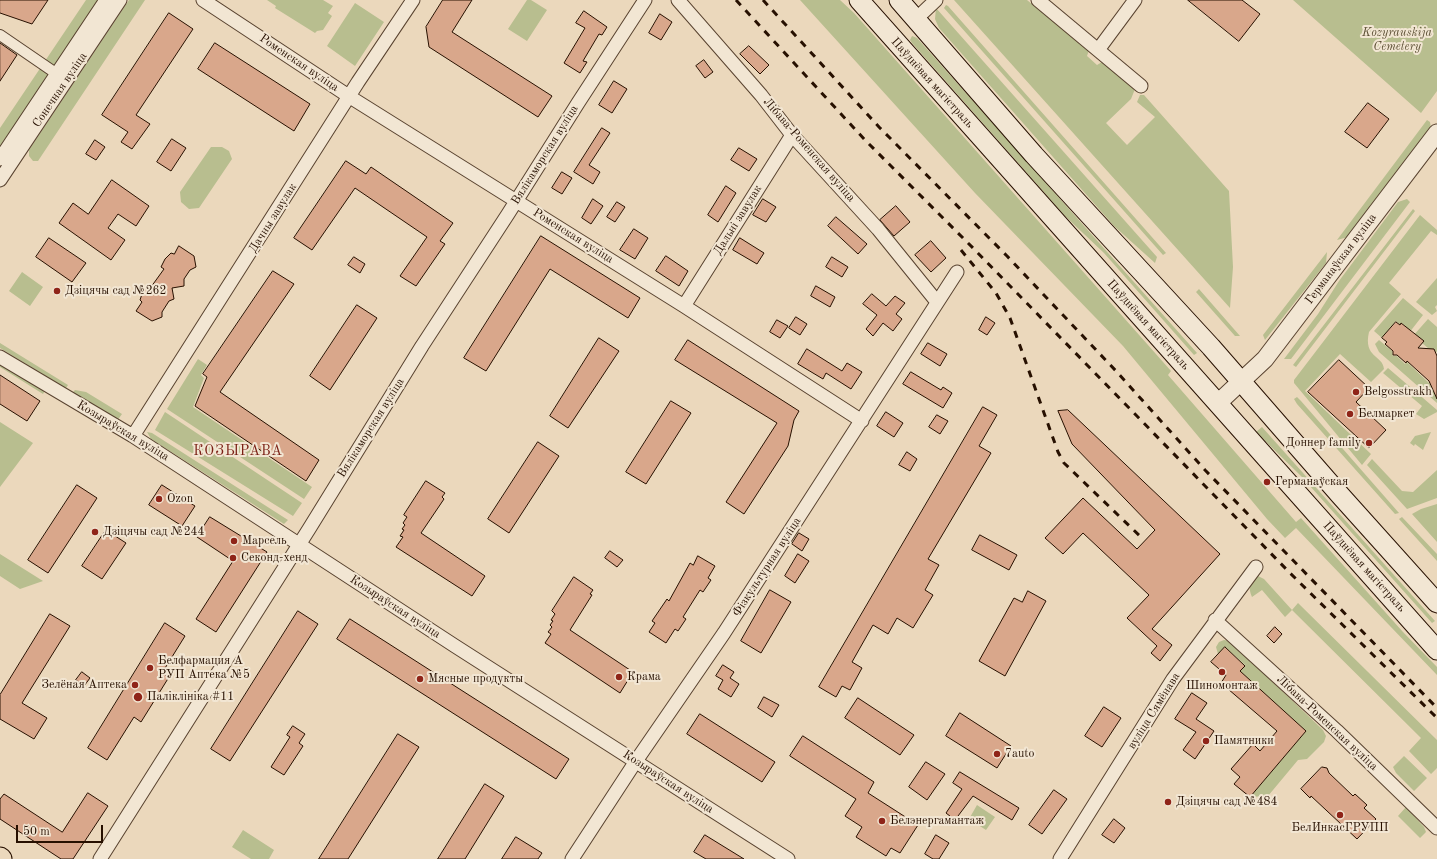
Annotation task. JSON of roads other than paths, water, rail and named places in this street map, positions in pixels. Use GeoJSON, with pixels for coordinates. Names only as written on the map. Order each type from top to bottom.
{"type":"FeatureCollection","features":[{"type":"Feature","properties":{"kind":"main road","name":"Паўднёвая магістраль"},"geometry":{"type":"LineString","coordinates":[[859,0],[1437,650]]}},
{"type":"Feature","properties":{"kind":"main road"},"geometry":{"type":"LineString","coordinates":[[899,0],[1034,155],[1241,382],[1437,603]]}},
{"type":"Feature","properties":{"kind":"main road"},"geometry":{"type":"LineString","coordinates":[[894,40],[916,19]]}},
{"type":"Feature","properties":{"kind":"street","name":"Сонечная вуліца"},"geometry":{"type":"LineString","coordinates":[[0,159],[106,0]]}},
{"type":"Feature","properties":{"kind":"street","name":"Сонечная вуліца"},"geometry":{"type":"LineString","coordinates":[[0,180],[120,0]]}},
{"type":"Feature","properties":{"kind":"street","name":"Роменская вуліца"},"geometry":{"type":"LineString","coordinates":[[203,0],[350,97],[517,200],[862,420]]}},
{"type":"Feature","properties":{"kind":"street","name":"Дачны завулак"},"geometry":{"type":"LineString","coordinates":[[133,436],[413,0]]}},
{"type":"Feature","properties":{"kind":"street","name":"Вялікаморская вуліца"},"geometry":{"type":"LineString","coordinates":[[100,859],[300,544],[422,346],[646,0]]}},
{"type":"Feature","properties":{"kind":"street","name":"Лібава-Роменская вуліца"},"geometry":{"type":"LineString","coordinates":[[678,0],[762,95],[792,135],[878,229],[937,302]]}},
{"type":"Feature","properties":{"kind":"street"},"geometry":{"type":"LineString","coordinates":[[916,19],[936,0]]}},
{"type":"Feature","properties":{"kind":"street"},"geometry":{"type":"LineString","coordinates":[[1038,0],[1141,86]]}},
{"type":"Feature","properties":{"kind":"street"},"geometry":{"type":"LineString","coordinates":[[1098,50],[1135,0]]}},
{"type":"Feature","properties":{"kind":"street"},"geometry":{"type":"LineString","coordinates":[[0,36],[57,74]]}},
{"type":"Feature","properties":{"kind":"street","name":"Германаўская вуліца"},"geometry":{"type":"LineString","coordinates":[[1218,403],[1265,359],[1437,133]]}},
{"type":"Feature","properties":{"kind":"street","name":"Дальні завулак"},"geometry":{"type":"LineString","coordinates":[[684,306],[792,135]]}},
{"type":"Feature","properties":{"kind":"street","name":"Фізкультурная вуліца"},"geometry":{"type":"LineString","coordinates":[[572,859],[636,761],[724,633],[957,272]]}},
{"type":"Feature","properties":{"kind":"street","name":"Козыраўская вуліца"},"geometry":{"type":"LineString","coordinates":[[0,357],[133,436],[300,544],[312,554],[788,859]]}},
{"type":"Feature","properties":{"kind":"street","name":"вуліца Сямёнава"},"geometry":{"type":"LineString","coordinates":[[1060,859],[1173,679],[1215,620],[1256,567]]}},
{"type":"Feature","properties":{"kind":"street","name":"Лібава-Роменская вуліца"},"geometry":{"type":"LineString","coordinates":[[1215,620],[1344,738],[1437,828]]}},
{"type":"Feature","properties":{"kind":"railway"},"geometry":{"type":"LineString","coordinates":[[736,0],[865,140],[973,248],[1290,573],[1437,718]]}},
{"type":"Feature","properties":{"kind":"railway"},"geometry":{"type":"LineString","coordinates":[[763,0],[879,127],[1007,256],[1116,371],[1205,470],[1437,708]]}},
{"type":"Feature","properties":{"kind":"railway"},"geometry":{"type":"LineString","coordinates":[[961,250],[996,293],[1010,318],[1058,452],[1064,463],[1144,540]]}},
{"type":"Feature","properties":{"kind":"place","name":"Дзіцячы сад №262"},"geometry":{"type":"Point","coordinates":[57,291]}},
{"type":"Feature","properties":{"kind":"place","name":"Belgosstrakh"},"geometry":{"type":"Point","coordinates":[1356,392]}},
{"type":"Feature","properties":{"kind":"place","name":"Белмаркет"},"geometry":{"type":"Point","coordinates":[1350,414]}},
{"type":"Feature","properties":{"kind":"place","name":"Доннер family"},"geometry":{"type":"Point","coordinates":[1369,443]}},
{"type":"Feature","properties":{"kind":"place","name":"Германаўская"},"geometry":{"type":"Point","coordinates":[1267,482]}},
{"type":"Feature","properties":{"kind":"place","name":"Ozon"},"geometry":{"type":"Point","coordinates":[159,499]}},
{"type":"Feature","properties":{"kind":"place","name":"Дзіцячы сад №244"},"geometry":{"type":"Point","coordinates":[95,532]}},
{"type":"Feature","properties":{"kind":"place","name":"Марсель"},"geometry":{"type":"Point","coordinates":[234,541]}},
{"type":"Feature","properties":{"kind":"place","name":"Секонд-хенд"},"geometry":{"type":"Point","coordinates":[233,558]}},
{"type":"Feature","properties":{"kind":"place","name":"Белфармация А РУП Аптека №5"},"geometry":{"type":"Point","coordinates":[150,668]}},
{"type":"Feature","properties":{"kind":"place","name":"Шиномонтаж"},"geometry":{"type":"Point","coordinates":[1222,672]}},
{"type":"Feature","properties":{"kind":"place","name":"Крама"},"geometry":{"type":"Point","coordinates":[619,677]}},
{"type":"Feature","properties":{"kind":"place","name":"Мясные продукты"},"geometry":{"type":"Point","coordinates":[420,679]}},
{"type":"Feature","properties":{"kind":"place","name":"Зелёная Аптека"},"geometry":{"type":"Point","coordinates":[135,685]}},
{"type":"Feature","properties":{"kind":"place","name":"Паліклініка #11"},"geometry":{"type":"Point","coordinates":[138,697]}},
{"type":"Feature","properties":{"kind":"place","name":"Памятники"},"geometry":{"type":"Point","coordinates":[1206,741]}},
{"type":"Feature","properties":{"kind":"place","name":"7auto"},"geometry":{"type":"Point","coordinates":[997,754]}},
{"type":"Feature","properties":{"kind":"place","name":"Дзіцячы сад №484"},"geometry":{"type":"Point","coordinates":[1168,802]}},
{"type":"Feature","properties":{"kind":"place","name":"БелИнкасГРУПП"},"geometry":{"type":"Point","coordinates":[1340,815]}},
{"type":"Feature","properties":{"kind":"place","name":"Белэнергамантаж"},"geometry":{"type":"Point","coordinates":[882,821]}},
{"type":"Feature","properties":{"kind":"district","name":"КОЗЫРАВА"},"geometry":{"type":"Point","coordinates":[238,451]}},
{"type":"Feature","properties":{"kind":"park label","name":"Kozyrauskija Cemetery"},"geometry":{"type":"Point","coordinates":[1397,40]}}]}
